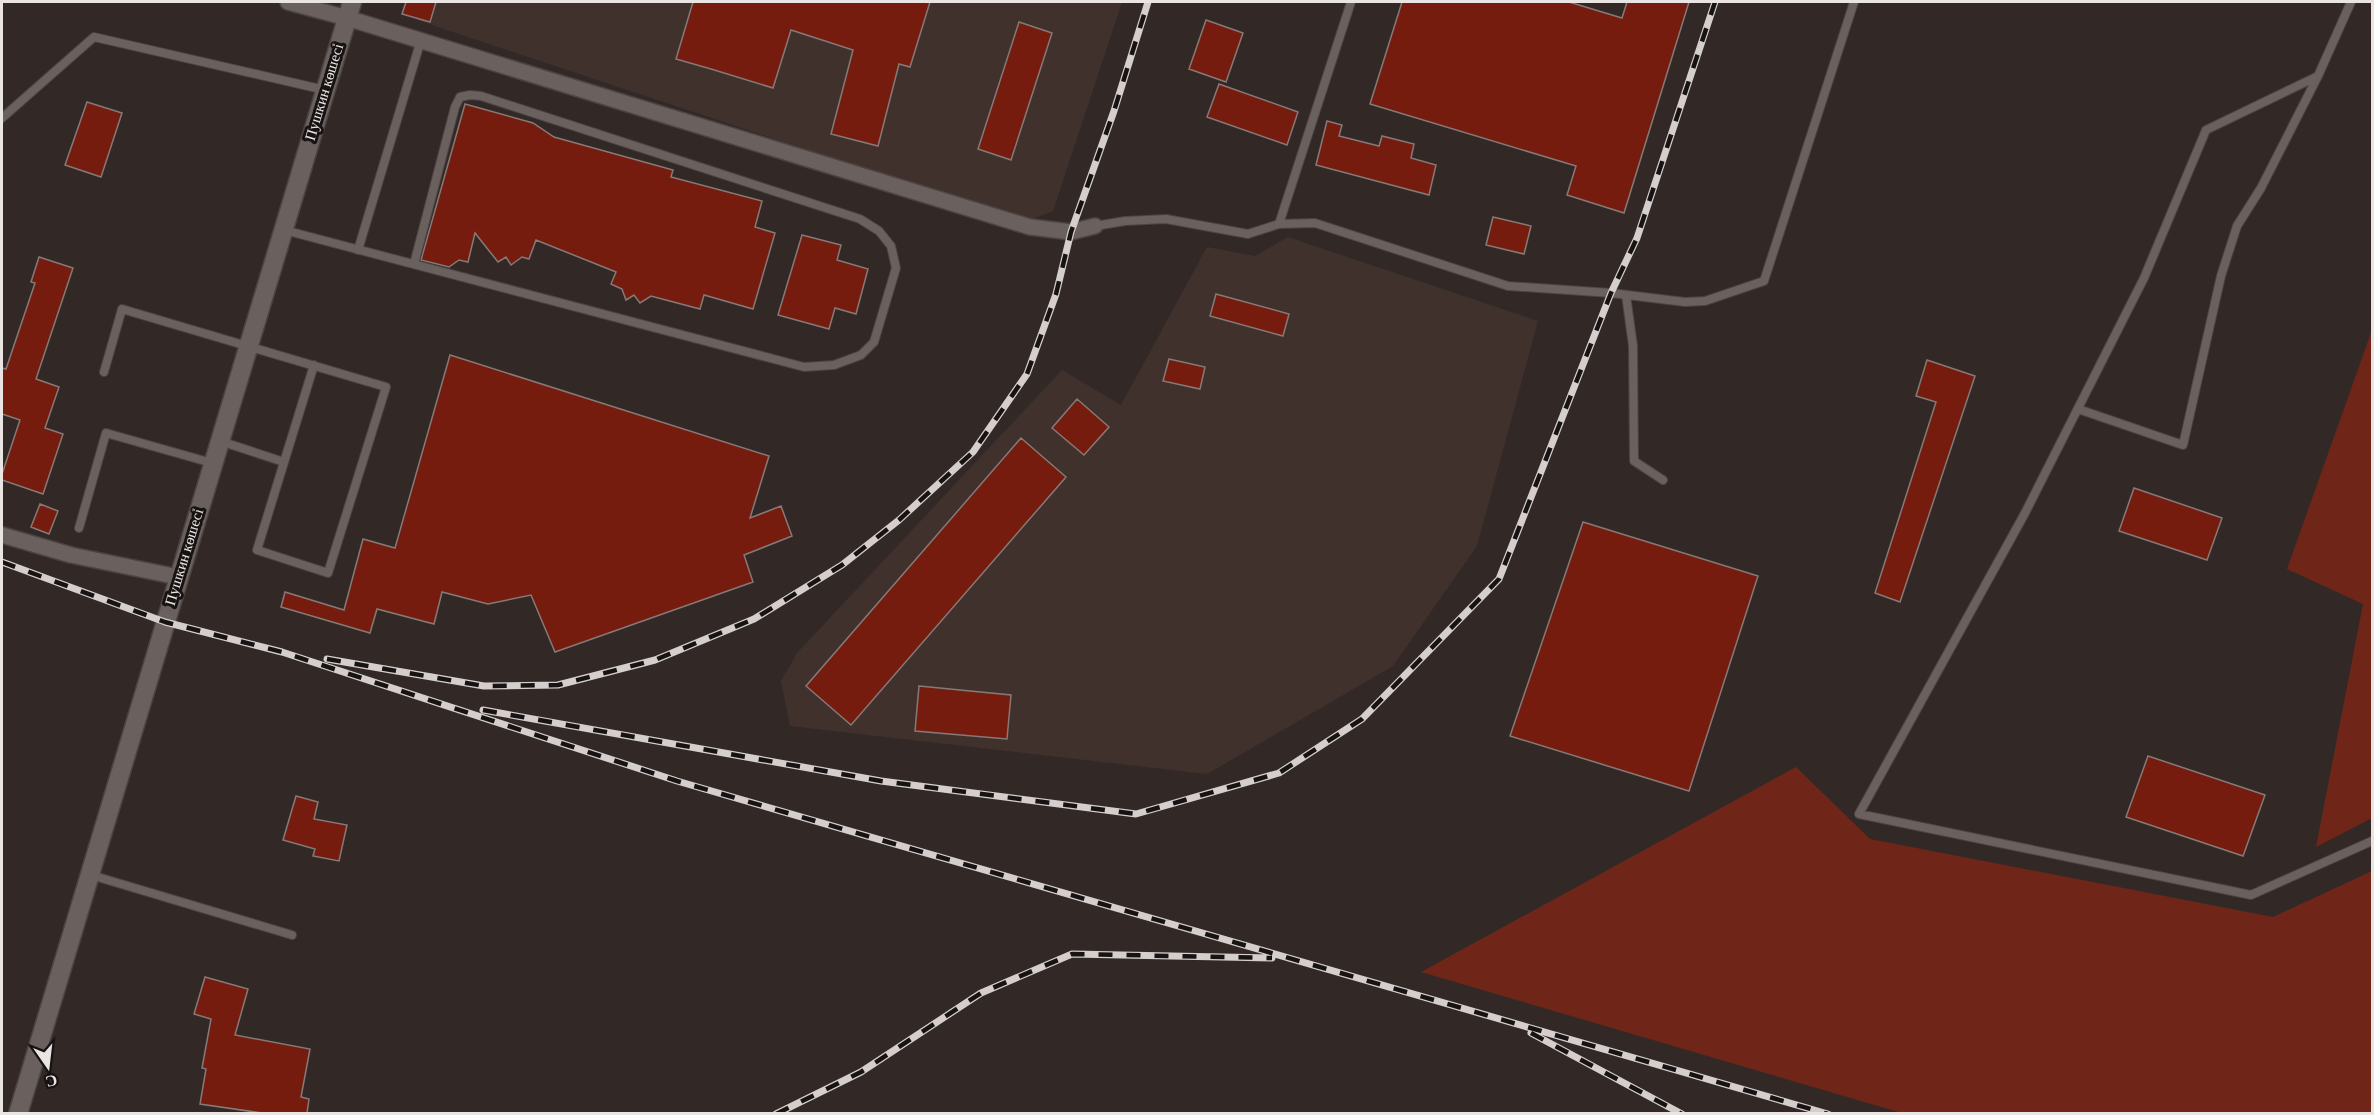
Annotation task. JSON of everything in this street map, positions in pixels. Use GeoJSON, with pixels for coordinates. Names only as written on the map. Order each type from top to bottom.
{"type":"FeatureCollection","features":[{"type":"Feature","properties":{"kind":"main road","name":"Пушкин көшесі"},"geometry":{"type":"LineString","coordinates":[[18,1113],[349,10]]}},
{"type":"Feature","properties":{"kind":"street"},"geometry":{"type":"LineString","coordinates":[[288,2],[349,10],[421,40],[1030,227],[1071,232],[1095,226]]}},
{"type":"Feature","properties":{"kind":"street"},"geometry":{"type":"LineString","coordinates":[[2,535],[71,555],[178,577]]}},
{"type":"Feature","properties":{"kind":"lane"},"geometry":{"type":"LineString","coordinates":[[1279,224],[1351,2]]}},
{"type":"Feature","properties":{"kind":"lane"},"geometry":{"type":"LineString","coordinates":[[1095,226],[1125,221],[1166,219],[1248,234],[1279,224],[1315,223],[1508,286],[1685,302],[1705,301],[1764,281],[1854,2]]}},
{"type":"Feature","properties":{"kind":"lane"},"geometry":{"type":"LineString","coordinates":[[2078,409],[2183,445],[2221,276],[2237,226],[2261,188],[2318,76],[2351,2]]}},
{"type":"Feature","properties":{"kind":"lane"},"geometry":{"type":"LineString","coordinates":[[2,118],[94,37],[325,90]]}},
{"type":"Feature","properties":{"kind":"lane"},"geometry":{"type":"LineString","coordinates":[[358,250],[421,40]]}},
{"type":"Feature","properties":{"kind":"lane"},"geometry":{"type":"LineString","coordinates":[[2318,76],[2206,130],[2144,278],[2078,409],[2025,513],[1859,814],[2251,895],[2373,841]]}},
{"type":"Feature","properties":{"kind":"lane"},"geometry":{"type":"LineString","coordinates":[[282,230],[804,367],[834,365],[861,356],[874,342],[896,268],[891,246],[879,231],[860,219],[481,96],[470,95],[460,97],[455,106],[414,264]]}},
{"type":"Feature","properties":{"kind":"lane"},"geometry":{"type":"LineString","coordinates":[[1626,295],[1633,346],[1634,461],[1663,480]]}},
{"type":"Feature","properties":{"kind":"lane"},"geometry":{"type":"LineString","coordinates":[[104,372],[122,309],[247,345],[314,365],[387,387],[328,573],[257,550],[314,365]]}},
{"type":"Feature","properties":{"kind":"lane"},"geometry":{"type":"LineString","coordinates":[[79,528],[106,434],[212,463]]}},
{"type":"Feature","properties":{"kind":"lane"},"geometry":{"type":"LineString","coordinates":[[219,440],[284,462]]}},
{"type":"Feature","properties":{"kind":"lane"},"geometry":{"type":"LineString","coordinates":[[89,875],[292,935]]}},
{"type":"Feature","properties":{"kind":"shaded area"},"geometry":{"type":"Polygon","coordinates":[[[422,2],[1122,2],[1053,211],[1024,222],[417,20],[422,2]]]}},
{"type":"Feature","properties":{"kind":"shaded area"},"geometry":{"type":"Polygon","coordinates":[[[1288,237],[1538,321],[1477,546],[1393,666],[1207,774],[790,726],[781,681],[797,653],[1062,370],[1121,405],[1207,247],[1255,256],[1288,237]]]}},
{"type":"Feature","properties":{"kind":"shaded area"},"geometry":{"type":"Polygon","coordinates":[[[2372,330],[2372,818],[2316,847],[2363,604],[2287,569],[2372,330]]]}},
{"type":"Feature","properties":{"kind":"shaded area"},"geometry":{"type":"Polygon","coordinates":[[[1796,767],[1870,839],[2273,917],[2372,871],[2372,1113],[1902,1113],[1421,972],[1796,767]]]}},
{"type":"Feature","properties":{"kind":"building"},"geometry":{"type":"Polygon","coordinates":[[[406,2],[436,2],[430,22],[402,14],[406,2]]]}},
{"type":"Feature","properties":{"kind":"building"},"geometry":{"type":"Polygon","coordinates":[[[693,2],[930,2],[910,67],[899,64],[878,146],[831,134],[853,50],[791,30],[773,88],[676,59],[693,2]]]}},
{"type":"Feature","properties":{"kind":"building"},"geometry":{"type":"Polygon","coordinates":[[[1402,2],[1569,2],[1622,18],[1627,2],[1689,2],[1624,213],[1567,195],[1576,166],[1370,104],[1402,2]]]}},
{"type":"Feature","properties":{"kind":"building"},"geometry":{"type":"Polygon","coordinates":[[[1206,20],[1243,33],[1226,82],[1189,69],[1206,20]]]}},
{"type":"Feature","properties":{"kind":"building"},"geometry":{"type":"Polygon","coordinates":[[[1019,22],[1052,33],[1011,160],[978,149],[1019,22]]]}},
{"type":"Feature","properties":{"kind":"building"},"geometry":{"type":"Polygon","coordinates":[[[1219,84],[1298,112],[1287,145],[1207,117],[1219,84]]]}},
{"type":"Feature","properties":{"kind":"building"},"geometry":{"type":"Polygon","coordinates":[[[87,102],[122,113],[101,177],[65,165],[87,102]]]}},
{"type":"Feature","properties":{"kind":"building"},"geometry":{"type":"Polygon","coordinates":[[[465,104],[533,123],[554,137],[673,170],[671,177],[762,201],[755,227],[775,233],[753,309],[704,295],[700,309],[651,296],[640,303],[634,295],[626,300],[622,289],[611,284],[616,272],[536,240],[529,259],[522,257],[511,265],[506,257],[498,262],[475,233],[468,262],[459,260],[449,267],[421,260],[465,104]]]}},
{"type":"Feature","properties":{"kind":"building"},"geometry":{"type":"Polygon","coordinates":[[[1327,121],[1342,125],[1339,136],[1379,146],[1382,136],[1414,144],[1411,158],[1436,165],[1429,195],[1316,165],[1327,121]]]}},
{"type":"Feature","properties":{"kind":"building"},"geometry":{"type":"Polygon","coordinates":[[[1493,217],[1531,226],[1524,254],[1486,245],[1493,217]]]}},
{"type":"Feature","properties":{"kind":"building"},"geometry":{"type":"Polygon","coordinates":[[[802,235],[841,245],[837,260],[868,269],[856,314],[835,308],[829,329],[778,315],[802,235]]]}},
{"type":"Feature","properties":{"kind":"building"},"geometry":{"type":"Polygon","coordinates":[[[39,257],[73,268],[36,379],[59,387],[45,428],[63,434],[43,494],[2,480],[20,420],[2,414],[2,368],[6,369],[35,283],[31,282],[39,257]]]}},
{"type":"Feature","properties":{"kind":"building"},"geometry":{"type":"Polygon","coordinates":[[[1216,294],[1289,314],[1283,336],[1210,316],[1216,294]]]}},
{"type":"Feature","properties":{"kind":"building"},"geometry":{"type":"Polygon","coordinates":[[[450,355],[769,456],[750,518],[781,506],[792,536],[744,555],[753,582],[555,652],[531,595],[488,604],[442,592],[434,624],[377,609],[370,633],[281,607],[285,592],[344,610],[363,539],[395,548],[450,355]]]}},
{"type":"Feature","properties":{"kind":"building"},"geometry":{"type":"Polygon","coordinates":[[[1169,359],[1205,367],[1200,389],[1163,381],[1169,359]]]}},
{"type":"Feature","properties":{"kind":"building"},"geometry":{"type":"Polygon","coordinates":[[[1927,360],[1975,376],[1900,602],[1875,593],[1936,402],[1916,396],[1927,360]]]}},
{"type":"Feature","properties":{"kind":"building"},"geometry":{"type":"Polygon","coordinates":[[[1077,399],[1109,427],[1084,455],[1052,428],[1077,399]]]}},
{"type":"Feature","properties":{"kind":"building"},"geometry":{"type":"Polygon","coordinates":[[[1021,438],[1066,477],[851,725],[806,686],[1021,438]]]}},
{"type":"Feature","properties":{"kind":"building"},"geometry":{"type":"Polygon","coordinates":[[[2134,488],[2222,518],[2207,560],[2119,531],[2134,488]]]}},
{"type":"Feature","properties":{"kind":"building"},"geometry":{"type":"Polygon","coordinates":[[[40,504],[58,511],[49,534],[31,527],[40,504]]]}},
{"type":"Feature","properties":{"kind":"building"},"geometry":{"type":"Polygon","coordinates":[[[1583,522],[1758,576],[1689,791],[1510,736],[1583,522]]]}},
{"type":"Feature","properties":{"kind":"building"},"geometry":{"type":"Polygon","coordinates":[[[919,686],[1011,695],[1007,739],[915,731],[919,686]]]}},
{"type":"Feature","properties":{"kind":"building"},"geometry":{"type":"Polygon","coordinates":[[[2148,756],[2265,795],[2243,856],[2126,817],[2148,756]]]}},
{"type":"Feature","properties":{"kind":"building"},"geometry":{"type":"Polygon","coordinates":[[[296,796],[318,802],[314,819],[347,825],[339,861],[313,856],[315,849],[283,840],[296,796]]]}},
{"type":"Feature","properties":{"kind":"building"},"geometry":{"type":"Polygon","coordinates":[[[205,977],[248,989],[235,1035],[310,1049],[301,1097],[309,1099],[307,1113],[262,1113],[200,1104],[206,1069],[202,1068],[211,1019],[194,1014],[205,977]]]}},
{"type":"Feature","properties":{"kind":"railway"},"geometry":{"type":"LineString","coordinates":[[327,659],[484,686],[558,685],[655,660],[754,619],[842,565],[899,520],[973,452],[1027,374],[1056,294],[1071,232],[1114,111],[1148,2]]}},
{"type":"Feature","properties":{"kind":"railway"},"geometry":{"type":"LineString","coordinates":[[483,710],[881,781],[1136,814],[1279,773],[1362,719],[1499,579],[1611,293],[1637,238],[1715,2]]}},
{"type":"Feature","properties":{"kind":"railway"},"geometry":{"type":"LineString","coordinates":[[2,562],[165,622],[282,652],[677,781],[1828,1114]]}},
{"type":"Feature","properties":{"kind":"railway"},"geometry":{"type":"LineString","coordinates":[[776,1114],[861,1072],[981,993],[1072,954],[1272,958]]}},
{"type":"Feature","properties":{"kind":"railway"},"geometry":{"type":"LineString","coordinates":[[1531,1033],[1682,1114]]}}]}
